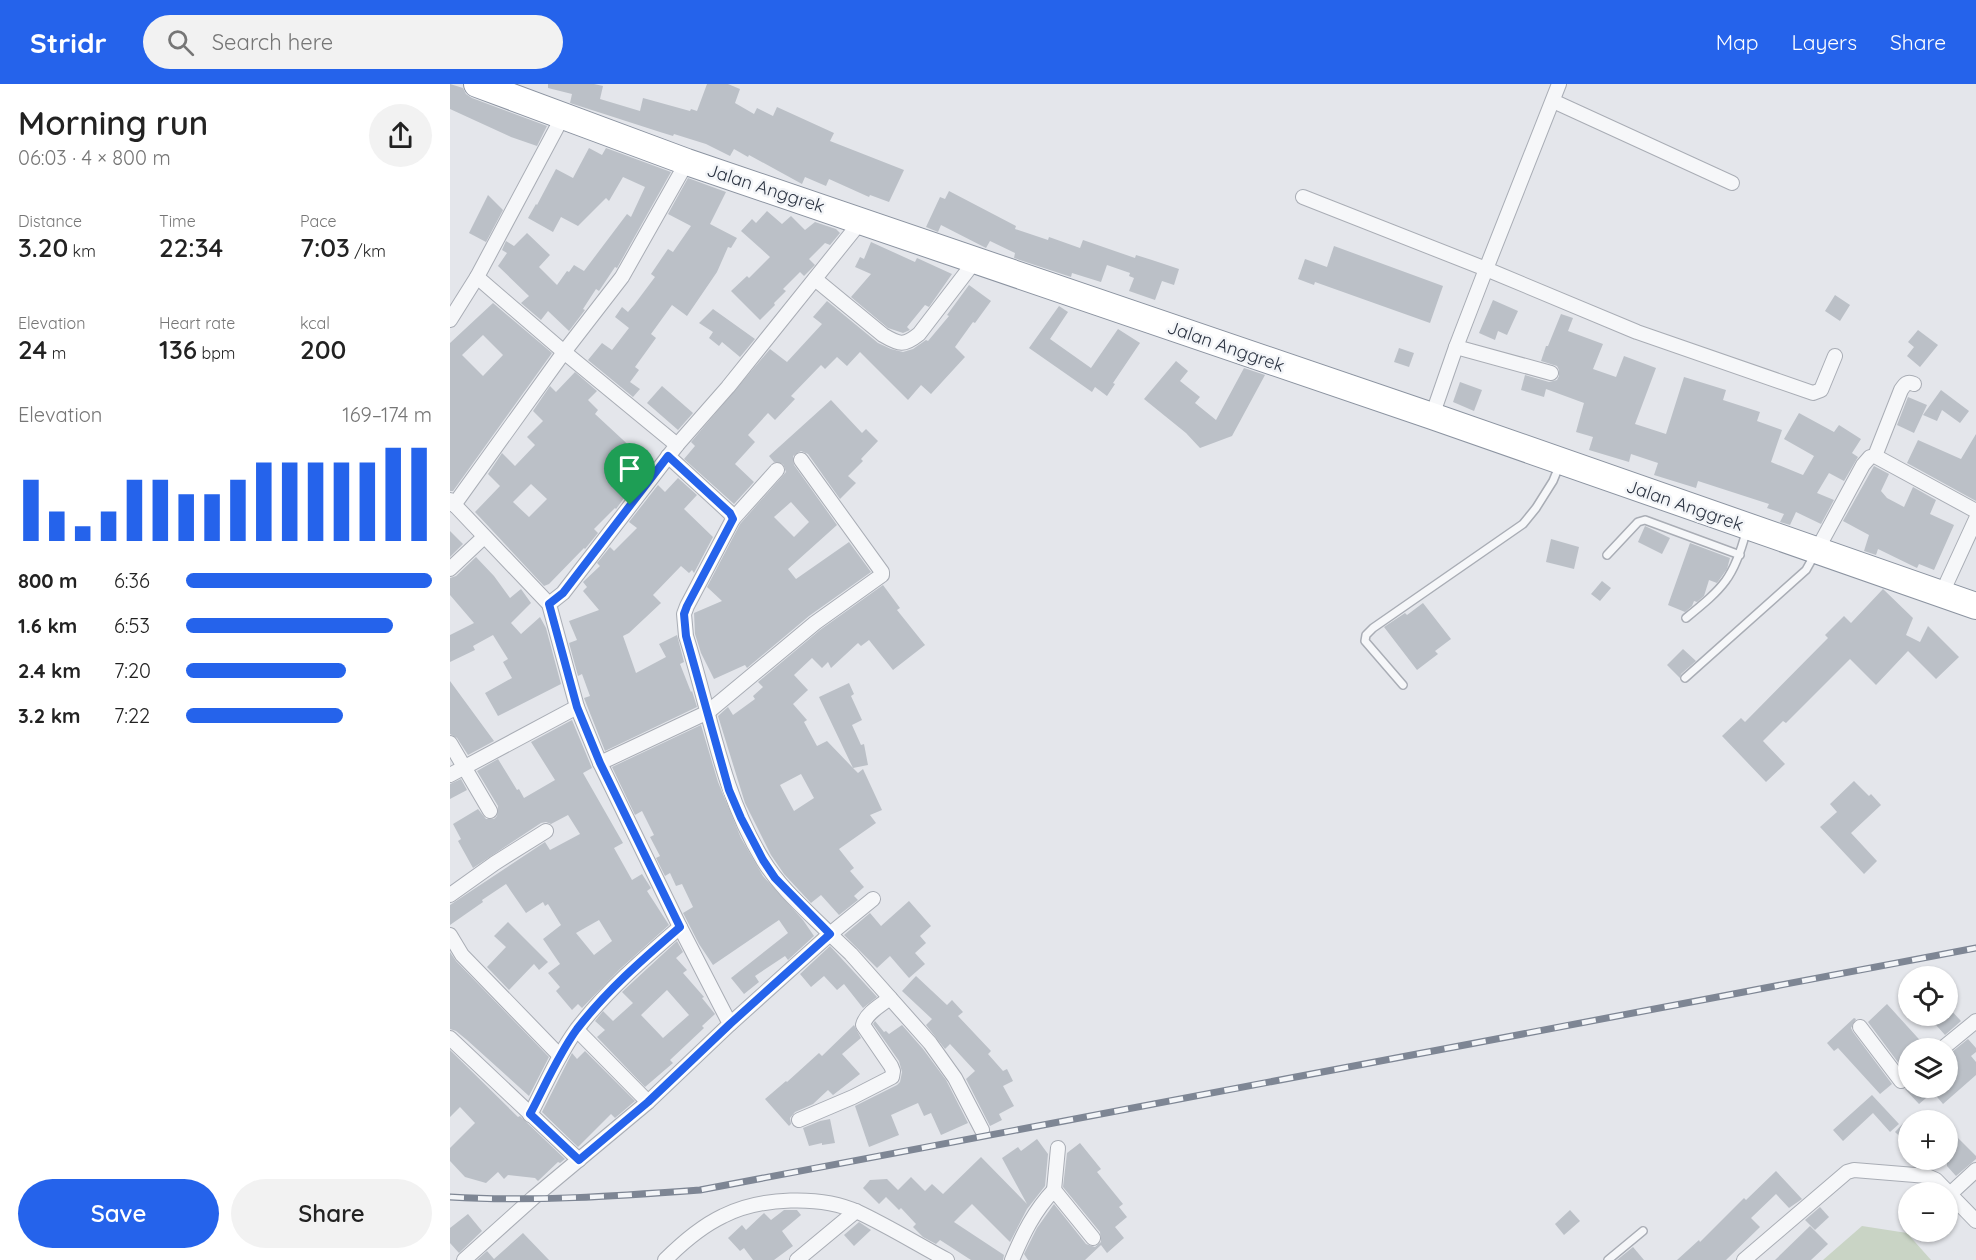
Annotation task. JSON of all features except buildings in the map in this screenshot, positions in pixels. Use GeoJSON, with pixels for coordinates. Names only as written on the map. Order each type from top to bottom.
{"type":"FeatureCollection","features":[{"type":"Feature","properties":{"kind":"highway","name":"Jalan Anggrek"},"geometry":{"type":"LineString","coordinates":[[477,84],[687,162],[1432,416],[1557,471],[1747,526],[1942,592],[1976,606]]}},
{"type":"Feature","properties":{"kind":"street"},"geometry":{"type":"LineString","coordinates":[[1432,416],[1486,268],[1559,84]]}},
{"type":"Feature","properties":{"kind":"street"},"geometry":{"type":"LineString","coordinates":[[1553,101],[1732,183]]}},
{"type":"Feature","properties":{"kind":"street"},"geometry":{"type":"LineString","coordinates":[[450,320],[477,277],[563,116]]}},
{"type":"Feature","properties":{"kind":"street"},"geometry":{"type":"LineString","coordinates":[[687,162],[622,277],[452,502],[549,604],[577,707],[600,763],[730,1024]]}},
{"type":"Feature","properties":{"kind":"street"},"geometry":{"type":"LineString","coordinates":[[1303,197],[1486,268],[1637,332],[1813,393],[1821,390],[1835,356]]}},
{"type":"Feature","properties":{"kind":"street"},"geometry":{"type":"LineString","coordinates":[[549,604],[563,593],[672,450],[728,387],[862,220]]}},
{"type":"Feature","properties":{"kind":"street"},"geometry":{"type":"LineString","coordinates":[[815,279],[883,335],[902,344],[909,342],[919,334],[975,261]]}},
{"type":"Feature","properties":{"kind":"street"},"geometry":{"type":"LineString","coordinates":[[477,277],[672,450],[733,519]]}},
{"type":"Feature","properties":{"kind":"street"},"geometry":{"type":"LineString","coordinates":[[1456,347],[1551,373]]}},
{"type":"Feature","properties":{"kind":"street"},"geometry":{"type":"LineString","coordinates":[[1875,456],[1901,390],[1905,384],[1910,382],[1914,384]]}},
{"type":"Feature","properties":{"kind":"street"},"geometry":{"type":"LineString","coordinates":[[1817,550],[1863,465],[1870,457],[1875,456],[1976,511]]}},
{"type":"Feature","properties":{"kind":"street"},"geometry":{"type":"LineString","coordinates":[[600,763],[708,712],[815,623],[882,575],[801,460]]}},
{"type":"Feature","properties":{"kind":"street"},"geometry":{"type":"LineString","coordinates":[[777,470],[733,519],[684,614],[686,636],[729,790],[752,841],[775,878],[851,954],[930,1043],[955,1078],[982,1130]]}},
{"type":"Feature","properties":{"kind":"street"},"geometry":{"type":"LineString","coordinates":[[1942,592],[1976,519]]}},
{"type":"Feature","properties":{"kind":"street"},"geometry":{"type":"LineString","coordinates":[[450,569],[484,537]]}},
{"type":"Feature","properties":{"kind":"street"},"geometry":{"type":"LineString","coordinates":[[450,775],[577,707]]}},
{"type":"Feature","properties":{"kind":"street"},"geometry":{"type":"LineString","coordinates":[[450,743],[490,811]]}},
{"type":"Feature","properties":{"kind":"street"},"geometry":{"type":"LineString","coordinates":[[450,895],[546,831]]}},
{"type":"Feature","properties":{"kind":"street"},"geometry":{"type":"LineString","coordinates":[[464,1260],[648,1102],[730,1024],[830,934],[873,899]]}},
{"type":"Feature","properties":{"kind":"street"},"geometry":{"type":"LineString","coordinates":[[530,1114],[576,1030],[607,993],[680,927]]}},
{"type":"Feature","properties":{"kind":"street"},"geometry":{"type":"LineString","coordinates":[[450,935],[462,955],[560,1056]]}},
{"type":"Feature","properties":{"kind":"street"},"geometry":{"type":"LineString","coordinates":[[799,1120],[892,1077],[891,1066],[863,1025],[863,1021],[868,1016],[890,998]]}},
{"type":"Feature","properties":{"kind":"street"},"geometry":{"type":"LineString","coordinates":[[1860,1027],[1898,1077]]}},
{"type":"Feature","properties":{"kind":"street"},"geometry":{"type":"LineString","coordinates":[[1958,1038],[1973,1029]]}},
{"type":"Feature","properties":{"kind":"street"},"geometry":{"type":"LineString","coordinates":[[576,1030],[648,1102]]}},
{"type":"Feature","properties":{"kind":"street"},"geometry":{"type":"LineString","coordinates":[[450,1038],[579,1160]]}},
{"type":"Feature","properties":{"kind":"street"},"geometry":{"type":"LineString","coordinates":[[1012,1260],[1027,1225],[1044,1200],[1054,1190],[1059,1148]]}},
{"type":"Feature","properties":{"kind":"street"},"geometry":{"type":"LineString","coordinates":[[1744,1260],[1847,1172],[1862,1169],[1927,1176],[1938,1182]]}},
{"type":"Feature","properties":{"kind":"street"},"geometry":{"type":"LineString","coordinates":[[1958,1187],[1976,1170]]}},
{"type":"Feature","properties":{"kind":"street"},"geometry":{"type":"LineString","coordinates":[[1054,1190],[1093,1238]]}},
{"type":"Feature","properties":{"kind":"street"},"geometry":{"type":"LineString","coordinates":[[665,1260],[681,1254],[723,1216],[747,1208],[798,1200],[817,1201],[856,1211],[947,1260]]}},
{"type":"Feature","properties":{"kind":"street"},"geometry":{"type":"LineString","coordinates":[[1958,1202],[1976,1221]]}},
{"type":"Feature","properties":{"kind":"street"},"geometry":{"type":"LineString","coordinates":[[797,1260],[856,1211]]}},
{"type":"Feature","properties":{"kind":"lane"},"geometry":{"type":"LineString","coordinates":[[1403,685],[1365,641],[1366,635],[1523,524],[1536,508],[1557,471]]}},
{"type":"Feature","properties":{"kind":"lane"},"geometry":{"type":"LineString","coordinates":[[1607,555],[1638,522],[1645,520],[1740,555]]}},
{"type":"Feature","properties":{"kind":"lane"},"geometry":{"type":"LineString","coordinates":[[1686,618],[1716,593],[1729,577],[1740,555],[1747,526]]}},
{"type":"Feature","properties":{"kind":"lane"},"geometry":{"type":"LineString","coordinates":[[1685,678],[1806,570],[1817,550]]}},
{"type":"Feature","properties":{"kind":"lane"},"geometry":{"type":"LineString","coordinates":[[1608,1260],[1643,1231]]}},
{"type":"Feature","properties":{"kind":"green space"},"geometry":{"type":"Polygon","coordinates":[[[1862,1226],[1898,1232],[1898,1242],[1915,1242],[1931,1260],[1823,1260],[1862,1226]]]}},
{"type":"Feature","properties":{"kind":"railway"},"geometry":{"type":"LineString","coordinates":[[450,1197],[544,1199],[700,1190],[1976,948]]}},
{"type":"Feature","properties":{"kind":"route"},"geometry":{"type":"LineString","coordinates":[[668,456],[732,516],[730,527],[687,606],[684,614],[686,636],[729,790],[752,841],[775,878],[830,934],[648,1102],[579,1160],[530,1114],[576,1030],[607,993],[680,927],[600,763],[577,707],[549,604],[563,593],[630,505],[668,456]]}}]}
